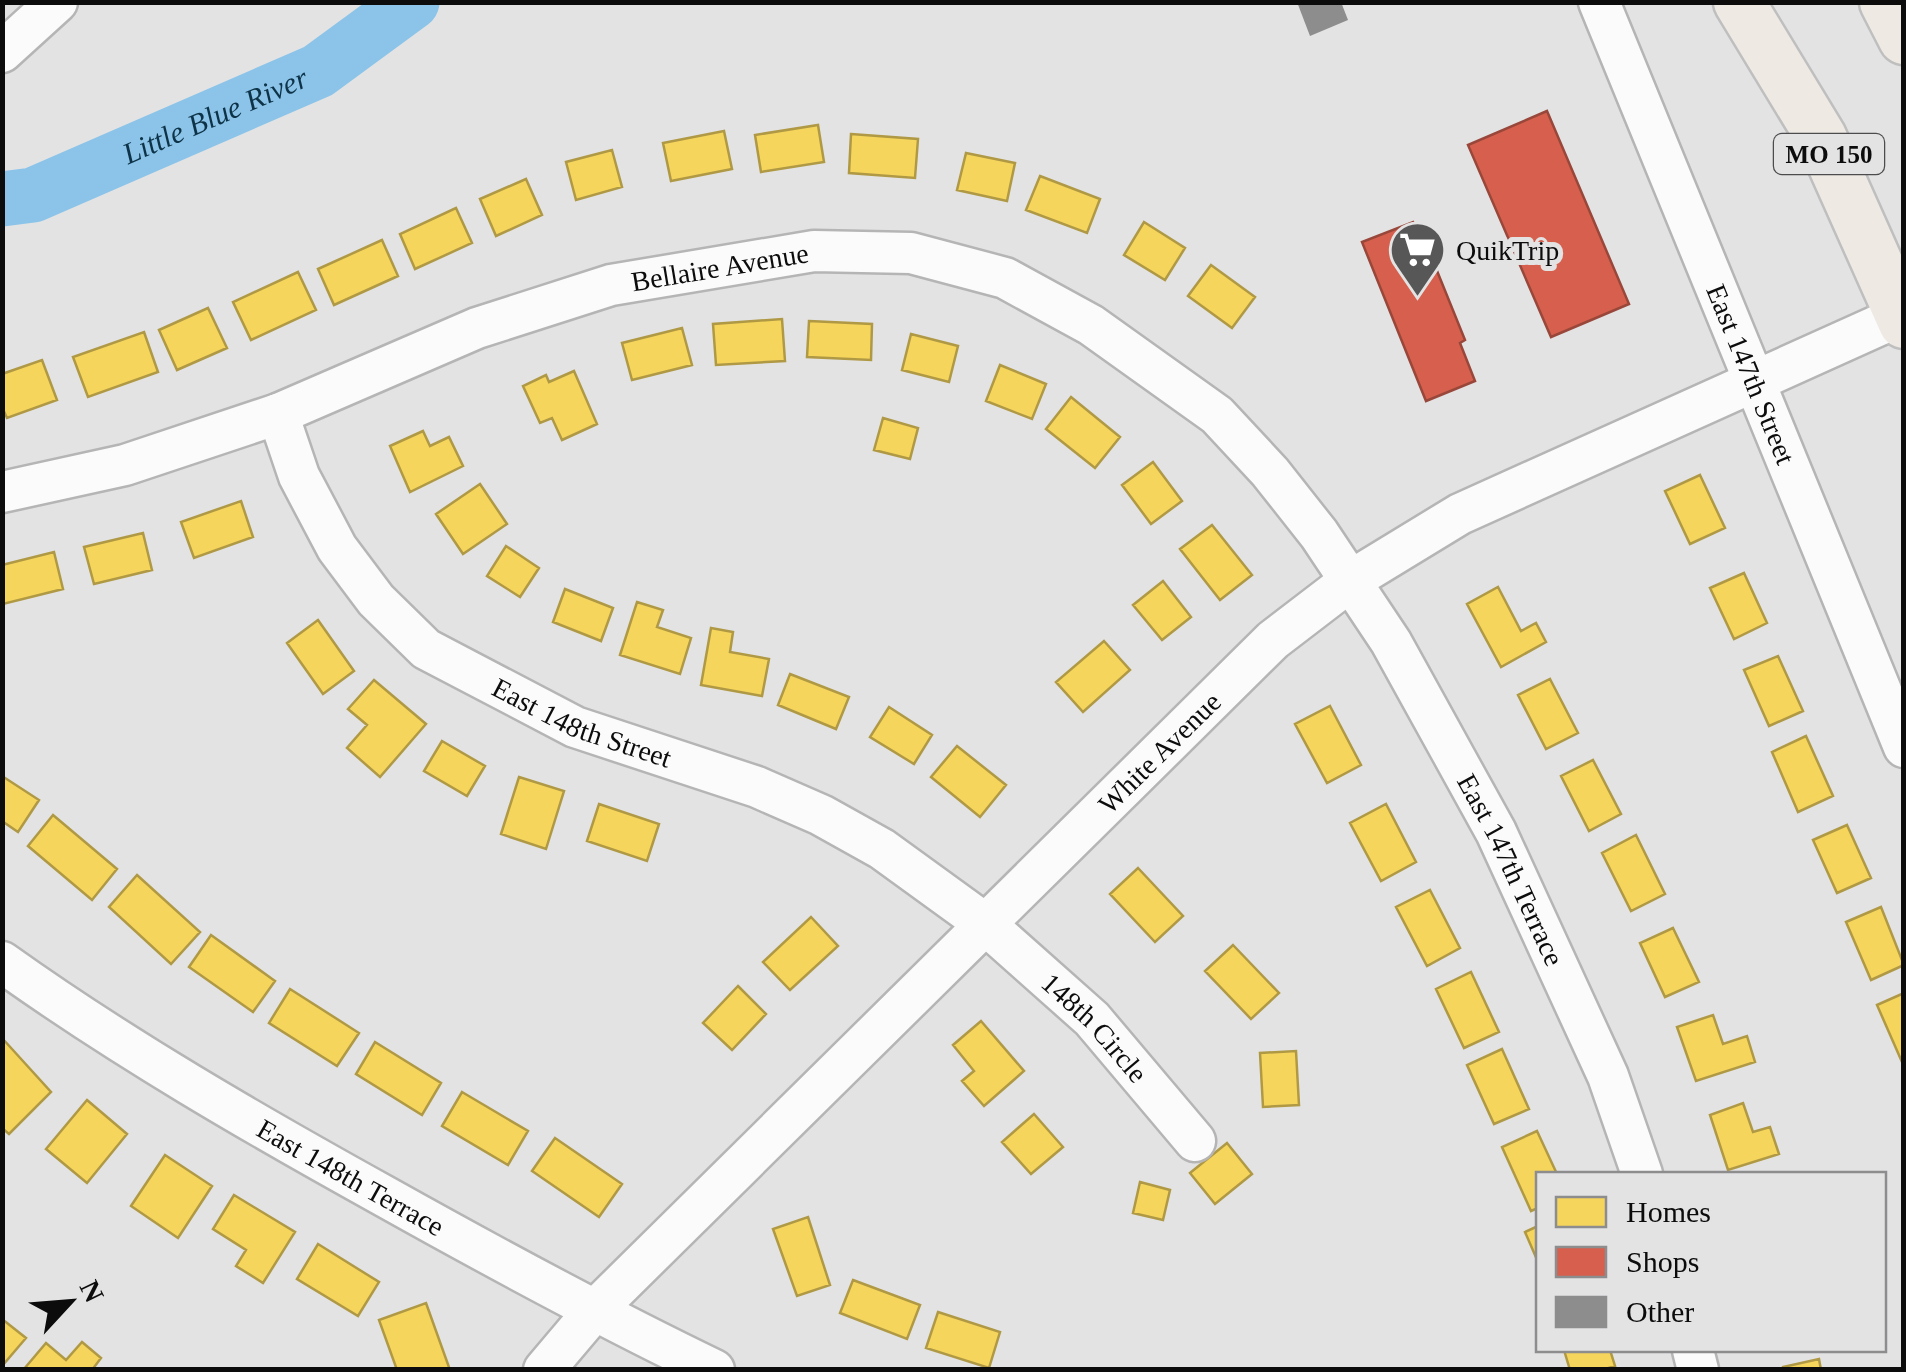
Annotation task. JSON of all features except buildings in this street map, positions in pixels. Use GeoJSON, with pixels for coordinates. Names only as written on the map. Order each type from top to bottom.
{"type":"FeatureCollection","features":[{"type":"Feature","properties":{"kind":"main road","name":"MO 150"},"geometry":{"type":"LineString","coordinates":[[1739,2],[1821,137],[1902,317]]}},
{"type":"Feature","properties":{"kind":"main road"},"geometry":{"type":"LineString","coordinates":[[1885,2],[1904,39]]}},
{"type":"Feature","properties":{"kind":"street"},"geometry":{"type":"LineString","coordinates":[[2,52],[58,2]]}},
{"type":"Feature","properties":{"kind":"street","name":"East 147th Street"},"geometry":{"type":"LineString","coordinates":[[1598,2],[1904,747]]}},
{"type":"Feature","properties":{"kind":"street","name":"Bellaire Avenue"},"geometry":{"type":"LineString","coordinates":[[2,492],[125,464],[278,414],[477,328],[612,285],[814,251],[911,253],[1005,278],[1091,325],[1217,416],[1270,472],[1350,581]]}},
{"type":"Feature","properties":{"kind":"street","name":"White Avenue"},"geometry":{"type":"LineString","coordinates":[[544,1370],[593,1312],[1273,640],[1350,581],[1460,514],[1902,317]]}},
{"type":"Feature","properties":{"kind":"street","name":"East 148th Street"},"geometry":{"type":"LineString","coordinates":[[278,414],[299,476],[337,548],[376,600],[426,650],[574,726],[757,787],[821,815],[882,849],[984,923]]}},
{"type":"Feature","properties":{"kind":"street","name":"East 147th Terrace"},"geometry":{"type":"LineString","coordinates":[[1350,581],[1391,642],[1496,832],[1608,1076],[1641,1172]]}},
{"type":"Feature","properties":{"kind":"street","name":"148th Circle"},"geometry":{"type":"LineString","coordinates":[[984,923],[1092,1019],[1195,1141]]}},
{"type":"Feature","properties":{"kind":"street","name":"East 148th Terrace"},"geometry":{"type":"LineString","coordinates":[[2,962],[68,1009],[253,1124],[593,1312],[714,1370]]}},
{"type":"Feature","properties":{"kind":"waterway","name":"Little Blue River"},"geometry":{"type":"LineString","coordinates":[[2,199],[33,195],[318,71],[412,2]]}},
{"type":"Feature","properties":{"kind":"place","name":"QuikTrip"},"geometry":{"type":"Point","coordinates":[1417,299]}}]}
